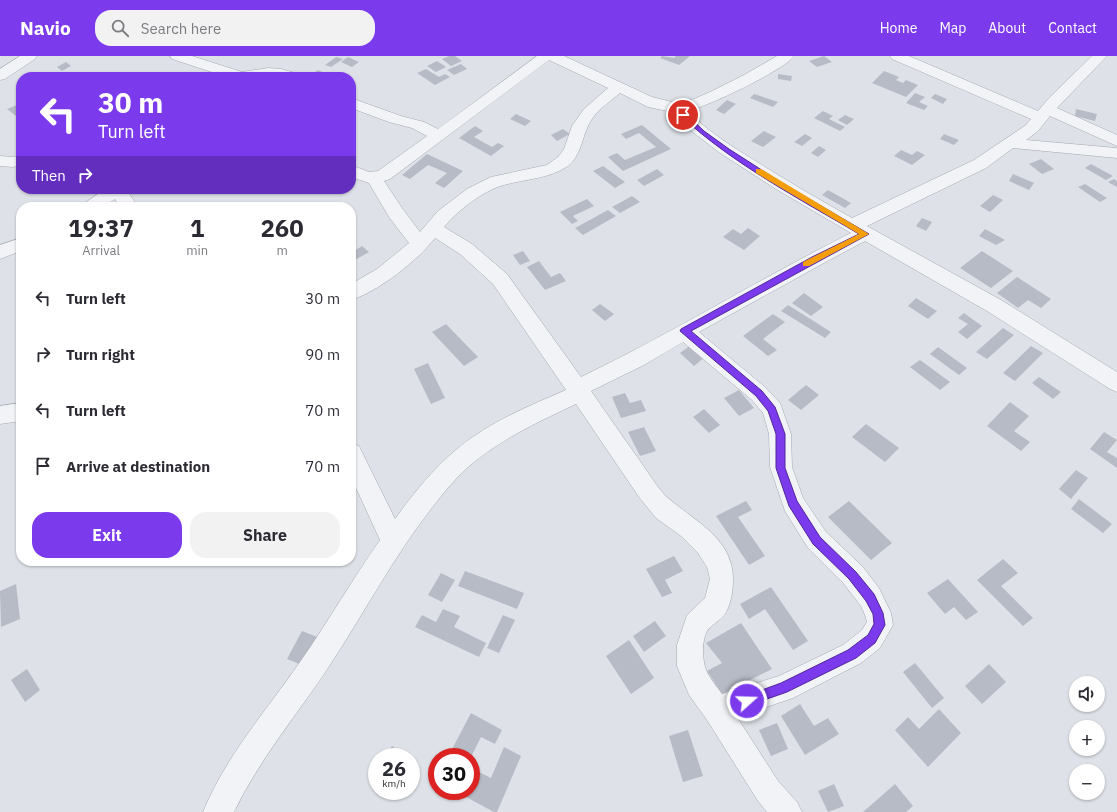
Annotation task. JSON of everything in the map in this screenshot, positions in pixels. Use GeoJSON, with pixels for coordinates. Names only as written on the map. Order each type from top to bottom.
{"type":"FeatureCollection","features":[{"type":"Feature","properties":{"kind":"street"},"geometry":{"type":"LineString","coordinates":[[0,76],[30,56]]}},
{"type":"Feature","properties":{"kind":"street"},"geometry":{"type":"LineString","coordinates":[[177,56],[217,72]]}},
{"type":"Feature","properties":{"kind":"street"},"geometry":{"type":"LineString","coordinates":[[356,173],[365,178],[375,179],[384,175],[546,56]]}},
{"type":"Feature","properties":{"kind":"street"},"geometry":{"type":"LineString","coordinates":[[552,56],[662,106],[677,108],[689,105],[733,86],[786,56]]}},
{"type":"Feature","properties":{"kind":"street"},"geometry":{"type":"LineString","coordinates":[[896,56],[1000,101],[1044,113],[1117,141]]}},
{"type":"Feature","properties":{"kind":"street"},"geometry":{"type":"LineString","coordinates":[[218,812],[238,775],[319,657],[393,542],[414,513],[451,469],[480,445],[530,416],[637,359],[684,331],[815,259],[858,230],[980,164],[1032,128],[1044,113],[1100,56]]}},
{"type":"Feature","properties":{"kind":"street"},"geometry":{"type":"LineString","coordinates":[[356,290],[384,274],[427,236],[444,215],[473,193],[497,181],[552,169],[564,161],[572,149],[580,126],[588,112],[618,87]]}},
{"type":"Feature","properties":{"kind":"street"},"geometry":{"type":"LineString","coordinates":[[356,105],[395,119],[418,125],[438,136]]}},
{"type":"Feature","properties":{"kind":"street"},"geometry":{"type":"LineString","coordinates":[[677,108],[689,121],[727,150],[780,185],[858,230],[952,281],[1117,383]]}},
{"type":"Feature","properties":{"kind":"street"},"geometry":{"type":"LineString","coordinates":[[1010,143],[1108,153],[1117,152]]}},
{"type":"Feature","properties":{"kind":"street"},"geometry":{"type":"LineString","coordinates":[[0,161],[16,161]]}},
{"type":"Feature","properties":{"kind":"street"},"geometry":{"type":"LineString","coordinates":[[375,179],[407,229],[466,249],[500,279],[647,490],[664,510],[689,528],[707,545],[719,563],[722,579],[716,605],[696,624],[690,645],[690,666],[699,685],[718,710],[768,791],[787,812]]}},
{"type":"Feature","properties":{"kind":"street"},"geometry":{"type":"LineString","coordinates":[[98,202],[110,194]]}},
{"type":"Feature","properties":{"kind":"street"},"geometry":{"type":"LineString","coordinates":[[0,252],[16,246]]}},
{"type":"Feature","properties":{"kind":"street"},"geometry":{"type":"LineString","coordinates":[[684,331],[759,394],[772,409],[780,434],[780,468],[793,503],[817,540],[853,575],[870,597],[878,613],[880,625],[872,639],[852,654],[783,688],[718,710]]}},
{"type":"Feature","properties":{"kind":"street"},"geometry":{"type":"LineString","coordinates":[[0,415],[16,413]]}},
{"type":"Feature","properties":{"kind":"street"},"geometry":{"type":"LineString","coordinates":[[356,464],[393,542]]}},
{"type":"Feature","properties":{"kind":"building"},"geometry":{"type":"Polygon","coordinates":[[[449,56],[455,56],[462,61],[451,66],[442,59],[449,56]]]}},
{"type":"Feature","properties":{"kind":"building"},"geometry":{"type":"Polygon","coordinates":[[[662,56],[674,58],[676,56],[690,56],[679,65],[660,58],[662,56]]]}},
{"type":"Feature","properties":{"kind":"building"},"geometry":{"type":"Polygon","coordinates":[[[824,56],[832,62],[817,67],[809,61],[824,56]]]}},
{"type":"Feature","properties":{"kind":"building"},"geometry":{"type":"Polygon","coordinates":[[[336,57],[343,59],[331,67],[325,65],[336,57]]]}},
{"type":"Feature","properties":{"kind":"building"},"geometry":{"type":"Polygon","coordinates":[[[348,57],[359,62],[352,67],[341,62],[348,57]]]}},
{"type":"Feature","properties":{"kind":"building"},"geometry":{"type":"Polygon","coordinates":[[[437,61],[446,67],[436,72],[427,66],[437,61]]]}},
{"type":"Feature","properties":{"kind":"building"},"geometry":{"type":"Polygon","coordinates":[[[66,62],[71,66],[62,71],[57,67],[66,62]]]}},
{"type":"Feature","properties":{"kind":"building"},"geometry":{"type":"Polygon","coordinates":[[[461,64],[467,69],[454,75],[447,70],[461,64]]]}},
{"type":"Feature","properties":{"kind":"building"},"geometry":{"type":"Polygon","coordinates":[[[426,69],[439,77],[445,74],[450,77],[435,85],[417,73],[426,69]]]}},
{"type":"Feature","properties":{"kind":"building"},"geometry":{"type":"Polygon","coordinates":[[[884,71],[899,77],[896,80],[903,83],[906,80],[918,85],[906,97],[872,83],[884,71]]]}},
{"type":"Feature","properties":{"kind":"building"},"geometry":{"type":"Polygon","coordinates":[[[778,74],[792,76],[791,81],[778,79],[778,74]]]}},
{"type":"Feature","properties":{"kind":"building"},"geometry":{"type":"Polygon","coordinates":[[[915,93],[925,97],[919,102],[928,106],[924,110],[906,103],[915,93]]]}},
{"type":"Feature","properties":{"kind":"building"},"geometry":{"type":"Polygon","coordinates":[[[754,94],[778,102],[773,107],[750,98],[754,94]]]}},
{"type":"Feature","properties":{"kind":"building"},"geometry":{"type":"Polygon","coordinates":[[[935,94],[947,99],[943,104],[931,98],[935,94]]]}},
{"type":"Feature","properties":{"kind":"building"},"geometry":{"type":"Polygon","coordinates":[[[727,100],[736,104],[724,114],[716,110],[727,100]]]}},
{"type":"Feature","properties":{"kind":"building"},"geometry":{"type":"Polygon","coordinates":[[[16,105],[16,116],[7,109],[16,105]]]}},
{"type":"Feature","properties":{"kind":"building"},"geometry":{"type":"Polygon","coordinates":[[[1076,109],[1097,114],[1095,121],[1075,116],[1076,109]]]}},
{"type":"Feature","properties":{"kind":"building"},"geometry":{"type":"Polygon","coordinates":[[[823,111],[833,116],[829,119],[845,127],[840,131],[814,118],[823,111]]]}},
{"type":"Feature","properties":{"kind":"building"},"geometry":{"type":"Polygon","coordinates":[[[516,114],[531,121],[525,126],[510,119],[516,114]]]}},
{"type":"Feature","properties":{"kind":"building"},"geometry":{"type":"Polygon","coordinates":[[[845,115],[854,119],[847,125],[838,120],[845,115]]]}},
{"type":"Feature","properties":{"kind":"building"},"geometry":{"type":"Polygon","coordinates":[[[642,125],[671,149],[623,171],[608,157],[617,153],[625,160],[656,147],[639,133],[626,139],[621,134],[642,125]]]}},
{"type":"Feature","properties":{"kind":"building"},"geometry":{"type":"Polygon","coordinates":[[[475,126],[483,131],[474,137],[492,147],[498,143],[504,146],[491,156],[459,138],[475,126]]]}},
{"type":"Feature","properties":{"kind":"building"},"geometry":{"type":"Polygon","coordinates":[[[563,129],[570,134],[557,141],[551,135],[563,129]]]}},
{"type":"Feature","properties":{"kind":"building"},"geometry":{"type":"Polygon","coordinates":[[[764,131],[776,137],[763,147],[751,141],[764,131]]]}},
{"type":"Feature","properties":{"kind":"building"},"geometry":{"type":"Polygon","coordinates":[[[805,134],[812,138],[802,146],[794,142],[805,134]]]}},
{"type":"Feature","properties":{"kind":"building"},"geometry":{"type":"Polygon","coordinates":[[[944,134],[959,140],[954,145],[940,139],[944,134]]]}},
{"type":"Feature","properties":{"kind":"building"},"geometry":{"type":"Polygon","coordinates":[[[819,146],[826,150],[818,157],[811,153],[819,146]]]}},
{"type":"Feature","properties":{"kind":"building"},"geometry":{"type":"Polygon","coordinates":[[[901,150],[912,155],[917,151],[925,155],[912,165],[894,156],[901,150]]]}},
{"type":"Feature","properties":{"kind":"building"},"geometry":{"type":"Polygon","coordinates":[[[427,154],[463,171],[444,188],[435,183],[447,173],[428,165],[410,179],[402,175],[427,154]]]}},
{"type":"Feature","properties":{"kind":"building"},"geometry":{"type":"Polygon","coordinates":[[[1041,159],[1054,169],[1042,174],[1029,164],[1041,159]]]}},
{"type":"Feature","properties":{"kind":"building"},"geometry":{"type":"Polygon","coordinates":[[[1091,164],[1113,176],[1106,180],[1085,168],[1091,164]]]}},
{"type":"Feature","properties":{"kind":"building"},"geometry":{"type":"Polygon","coordinates":[[[603,166],[625,182],[615,188],[593,171],[603,166]]]}},
{"type":"Feature","properties":{"kind":"building"},"geometry":{"type":"Polygon","coordinates":[[[657,169],[664,175],[644,186],[637,180],[657,169]]]}},
{"type":"Feature","properties":{"kind":"building"},"geometry":{"type":"Polygon","coordinates":[[[1013,174],[1034,183],[1029,190],[1009,181],[1013,174]]]}},
{"type":"Feature","properties":{"kind":"building"},"geometry":{"type":"Polygon","coordinates":[[[1114,179],[1117,181],[1117,187],[1108,182],[1114,179]]]}},
{"type":"Feature","properties":{"kind":"building"},"geometry":{"type":"Polygon","coordinates":[[[1085,184],[1107,198],[1100,202],[1078,187],[1085,184]]]}},
{"type":"Feature","properties":{"kind":"building"},"geometry":{"type":"Polygon","coordinates":[[[828,190],[851,203],[845,208],[822,195],[828,190]]]}},
{"type":"Feature","properties":{"kind":"building"},"geometry":{"type":"Polygon","coordinates":[[[993,195],[1003,200],[990,212],[980,206],[993,195]]]}},
{"type":"Feature","properties":{"kind":"building"},"geometry":{"type":"Polygon","coordinates":[[[632,196],[640,202],[620,213],[612,207],[632,196]]]}},
{"type":"Feature","properties":{"kind":"building"},"geometry":{"type":"Polygon","coordinates":[[[587,199],[594,206],[573,216],[578,221],[572,224],[560,212],[587,199]]]}},
{"type":"Feature","properties":{"kind":"building"},"geometry":{"type":"Polygon","coordinates":[[[608,210],[616,216],[583,235],[575,228],[608,210]]]}},
{"type":"Feature","properties":{"kind":"building"},"geometry":{"type":"Polygon","coordinates":[[[922,218],[932,222],[926,231],[916,226],[922,218]]]}},
{"type":"Feature","properties":{"kind":"building"},"geometry":{"type":"Polygon","coordinates":[[[748,228],[760,236],[744,250],[723,237],[733,229],[741,234],[748,228]]]}},
{"type":"Feature","properties":{"kind":"building"},"geometry":{"type":"Polygon","coordinates":[[[985,229],[1005,240],[996,245],[979,236],[985,229]]]}},
{"type":"Feature","properties":{"kind":"building"},"geometry":{"type":"Polygon","coordinates":[[[362,246],[369,252],[356,259],[356,250],[362,246]]]}},
{"type":"Feature","properties":{"kind":"building"},"geometry":{"type":"Polygon","coordinates":[[[523,251],[530,261],[520,265],[513,255],[523,251]]]}},
{"type":"Feature","properties":{"kind":"building"},"geometry":{"type":"Polygon","coordinates":[[[982,251],[1013,271],[991,288],[960,268],[982,251]]]}},
{"type":"Feature","properties":{"kind":"building"},"geometry":{"type":"Polygon","coordinates":[[[539,261],[551,277],[560,273],[566,281],[545,290],[527,267],[539,261]]]}},
{"type":"Feature","properties":{"kind":"building"},"geometry":{"type":"Polygon","coordinates":[[[1017,277],[1051,299],[1041,308],[1028,300],[1018,308],[997,293],[1017,277]]]}},
{"type":"Feature","properties":{"kind":"building"},"geometry":{"type":"Polygon","coordinates":[[[804,293],[823,307],[811,316],[792,303],[804,293]]]}},
{"type":"Feature","properties":{"kind":"building"},"geometry":{"type":"Polygon","coordinates":[[[916,298],[937,311],[928,319],[908,306],[916,298]]]}},
{"type":"Feature","properties":{"kind":"building"},"geometry":{"type":"Polygon","coordinates":[[[600,304],[614,314],[605,321],[592,310],[600,304]]]}},
{"type":"Feature","properties":{"kind":"building"},"geometry":{"type":"Polygon","coordinates":[[[788,305],[831,332],[825,338],[781,311],[788,305]]]}},
{"type":"Feature","properties":{"kind":"building"},"geometry":{"type":"Polygon","coordinates":[[[964,313],[982,326],[967,339],[958,332],[968,324],[958,318],[964,313]]]}},
{"type":"Feature","properties":{"kind":"building"},"geometry":{"type":"Polygon","coordinates":[[[773,314],[785,322],[763,339],[777,350],[768,356],[743,336],[773,314]]]}},
{"type":"Feature","properties":{"kind":"building"},"geometry":{"type":"Polygon","coordinates":[[[446,324],[478,357],[464,366],[432,332],[446,324]]]}},
{"type":"Feature","properties":{"kind":"building"},"geometry":{"type":"Polygon","coordinates":[[[1003,328],[1014,335],[987,359],[976,352],[1003,328]]]}},
{"type":"Feature","properties":{"kind":"building"},"geometry":{"type":"Polygon","coordinates":[[[691,345],[705,357],[694,366],[680,353],[691,345]]]}},
{"type":"Feature","properties":{"kind":"building"},"geometry":{"type":"Polygon","coordinates":[[[1031,346],[1043,353],[1015,381],[1003,373],[1031,346]]]}},
{"type":"Feature","properties":{"kind":"building"},"geometry":{"type":"Polygon","coordinates":[[[938,347],[967,368],[959,375],[930,354],[938,347]]]}},
{"type":"Feature","properties":{"kind":"building"},"geometry":{"type":"Polygon","coordinates":[[[920,360],[950,382],[940,390],[910,367],[920,360]]]}},
{"type":"Feature","properties":{"kind":"building"},"geometry":{"type":"Polygon","coordinates":[[[428,363],[445,398],[431,404],[414,369],[428,363]]]}},
{"type":"Feature","properties":{"kind":"building"},"geometry":{"type":"Polygon","coordinates":[[[1039,377],[1061,392],[1053,399],[1032,383],[1039,377]]]}},
{"type":"Feature","properties":{"kind":"building"},"geometry":{"type":"Polygon","coordinates":[[[806,385],[819,395],[801,410],[788,400],[806,385]]]}},
{"type":"Feature","properties":{"kind":"building"},"geometry":{"type":"Polygon","coordinates":[[[739,390],[754,408],[739,416],[724,398],[739,390]]]}},
{"type":"Feature","properties":{"kind":"building"},"geometry":{"type":"Polygon","coordinates":[[[625,393],[630,403],[641,400],[646,411],[621,418],[612,397],[625,393]]]}},
{"type":"Feature","properties":{"kind":"building"},"geometry":{"type":"Polygon","coordinates":[[[1010,402],[1029,416],[1014,431],[1030,442],[1021,451],[987,426],[1010,402]]]}},
{"type":"Feature","properties":{"kind":"building"},"geometry":{"type":"Polygon","coordinates":[[[704,409],[720,425],[709,433],[693,417],[704,409]]]}},
{"type":"Feature","properties":{"kind":"building"},"geometry":{"type":"Polygon","coordinates":[[[866,424],[899,448],[885,462],[852,437],[866,424]]]}},
{"type":"Feature","properties":{"kind":"building"},"geometry":{"type":"Polygon","coordinates":[[[644,427],[656,451],[640,456],[628,432],[644,427]]]}},
{"type":"Feature","properties":{"kind":"building"},"geometry":{"type":"Polygon","coordinates":[[[1104,432],[1117,440],[1107,452],[1117,458],[1117,468],[1090,449],[1104,432]]]}},
{"type":"Feature","properties":{"kind":"building"},"geometry":{"type":"Polygon","coordinates":[[[1076,470],[1088,478],[1071,499],[1059,489],[1076,470]]]}},
{"type":"Feature","properties":{"kind":"building"},"geometry":{"type":"Polygon","coordinates":[[[1079,499],[1112,524],[1103,533],[1071,509],[1079,499]]]}},
{"type":"Feature","properties":{"kind":"building"},"geometry":{"type":"Polygon","coordinates":[[[746,501],[752,510],[738,517],[765,556],[749,565],[716,516],[746,501]]]}},
{"type":"Feature","properties":{"kind":"building"},"geometry":{"type":"Polygon","coordinates":[[[849,501],[892,543],[871,560],[828,517],[849,501]]]}},
{"type":"Feature","properties":{"kind":"building"},"geometry":{"type":"Polygon","coordinates":[[[674,556],[683,571],[665,580],[672,593],[662,597],[646,569],[674,556]]]}},
{"type":"Feature","properties":{"kind":"building"},"geometry":{"type":"Polygon","coordinates":[[[1003,559],[1018,573],[1001,586],[1033,618],[1023,626],[977,580],[1003,559]]]}},
{"type":"Feature","properties":{"kind":"building"},"geometry":{"type":"Polygon","coordinates":[[[465,571],[524,593],[517,609],[458,586],[465,571]]]}},
{"type":"Feature","properties":{"kind":"building"},"geometry":{"type":"Polygon","coordinates":[[[441,573],[455,580],[442,602],[428,595],[441,573]]]}},
{"type":"Feature","properties":{"kind":"building"},"geometry":{"type":"Polygon","coordinates":[[[948,579],[978,612],[966,620],[954,607],[945,614],[927,593],[948,579]]]}},
{"type":"Feature","properties":{"kind":"building"},"geometry":{"type":"Polygon","coordinates":[[[16,584],[20,619],[1,627],[0,591],[16,584]]]}},
{"type":"Feature","properties":{"kind":"building"},"geometry":{"type":"Polygon","coordinates":[[[771,587],[808,641],[793,650],[765,609],[749,619],[740,604],[771,587]]]}},
{"type":"Feature","properties":{"kind":"building"},"geometry":{"type":"Polygon","coordinates":[[[443,609],[460,616],[454,627],[486,643],[479,657],[415,627],[422,615],[436,622],[443,609]]]}},
{"type":"Feature","properties":{"kind":"building"},"geometry":{"type":"Polygon","coordinates":[[[503,615],[515,620],[499,653],[487,648],[503,615]]]}},
{"type":"Feature","properties":{"kind":"building"},"geometry":{"type":"Polygon","coordinates":[[[655,621],[666,636],[644,652],[633,636],[655,621]]]}},
{"type":"Feature","properties":{"kind":"building"},"geometry":{"type":"Polygon","coordinates":[[[741,623],[772,669],[722,694],[707,671],[722,663],[706,643],[741,623]]]}},
{"type":"Feature","properties":{"kind":"building"},"geometry":{"type":"Polygon","coordinates":[[[302,631],[317,637],[302,665],[287,659],[302,631]]]}},
{"type":"Feature","properties":{"kind":"building"},"geometry":{"type":"Polygon","coordinates":[[[629,640],[654,678],[631,694],[606,656],[629,640]]]}},
{"type":"Feature","properties":{"kind":"building"},"geometry":{"type":"Polygon","coordinates":[[[915,663],[944,698],[932,708],[903,672],[915,663]]]}},
{"type":"Feature","properties":{"kind":"building"},"geometry":{"type":"Polygon","coordinates":[[[989,664],[1006,682],[982,704],[965,686],[989,664]]]}},
{"type":"Feature","properties":{"kind":"building"},"geometry":{"type":"Polygon","coordinates":[[[27,669],[40,690],[25,702],[11,680],[27,669]]]}},
{"type":"Feature","properties":{"kind":"building"},"geometry":{"type":"Polygon","coordinates":[[[800,704],[814,726],[828,718],[839,734],[805,755],[781,716],[800,704]]]}},
{"type":"Feature","properties":{"kind":"building"},"geometry":{"type":"Polygon","coordinates":[[[939,709],[961,733],[928,767],[895,730],[908,717],[919,729],[939,709]]]}},
{"type":"Feature","properties":{"kind":"building"},"geometry":{"type":"Polygon","coordinates":[[[471,713],[502,730],[495,744],[481,737],[476,748],[453,748],[471,713]]]}},
{"type":"Feature","properties":{"kind":"building"},"geometry":{"type":"Polygon","coordinates":[[[777,723],[788,749],[771,756],[759,730],[777,723]]]}},
{"type":"Feature","properties":{"kind":"building"},"geometry":{"type":"Polygon","coordinates":[[[688,730],[703,776],[683,782],[669,736],[688,730]]]}},
{"type":"Feature","properties":{"kind":"building"},"geometry":{"type":"Polygon","coordinates":[[[504,747],[521,756],[497,812],[494,812],[472,800],[480,800],[480,772],[491,778],[504,747]]]}},
{"type":"Feature","properties":{"kind":"building"},"geometry":{"type":"Polygon","coordinates":[[[834,784],[844,806],[828,812],[818,791],[834,784]]]}},
{"type":"Feature","properties":{"kind":"building"},"geometry":{"type":"Polygon","coordinates":[[[895,784],[913,806],[906,812],[863,812],[895,784]]]}},
{"type":"Feature","properties":{"kind":"slow traffic"},"geometry":{"type":"LineString","coordinates":[[759,171],[817,207],[865,234],[806,264]]}},
{"type":"Feature","properties":{"kind":"route"},"geometry":{"type":"LineString","coordinates":[[683,115],[702,132],[780,185],[865,234],[815,259],[684,331],[759,394],[772,409],[780,434],[780,468],[793,503],[817,540],[853,575],[870,597],[878,613],[880,625],[872,639],[852,654],[783,688],[747,701]]}}]}
